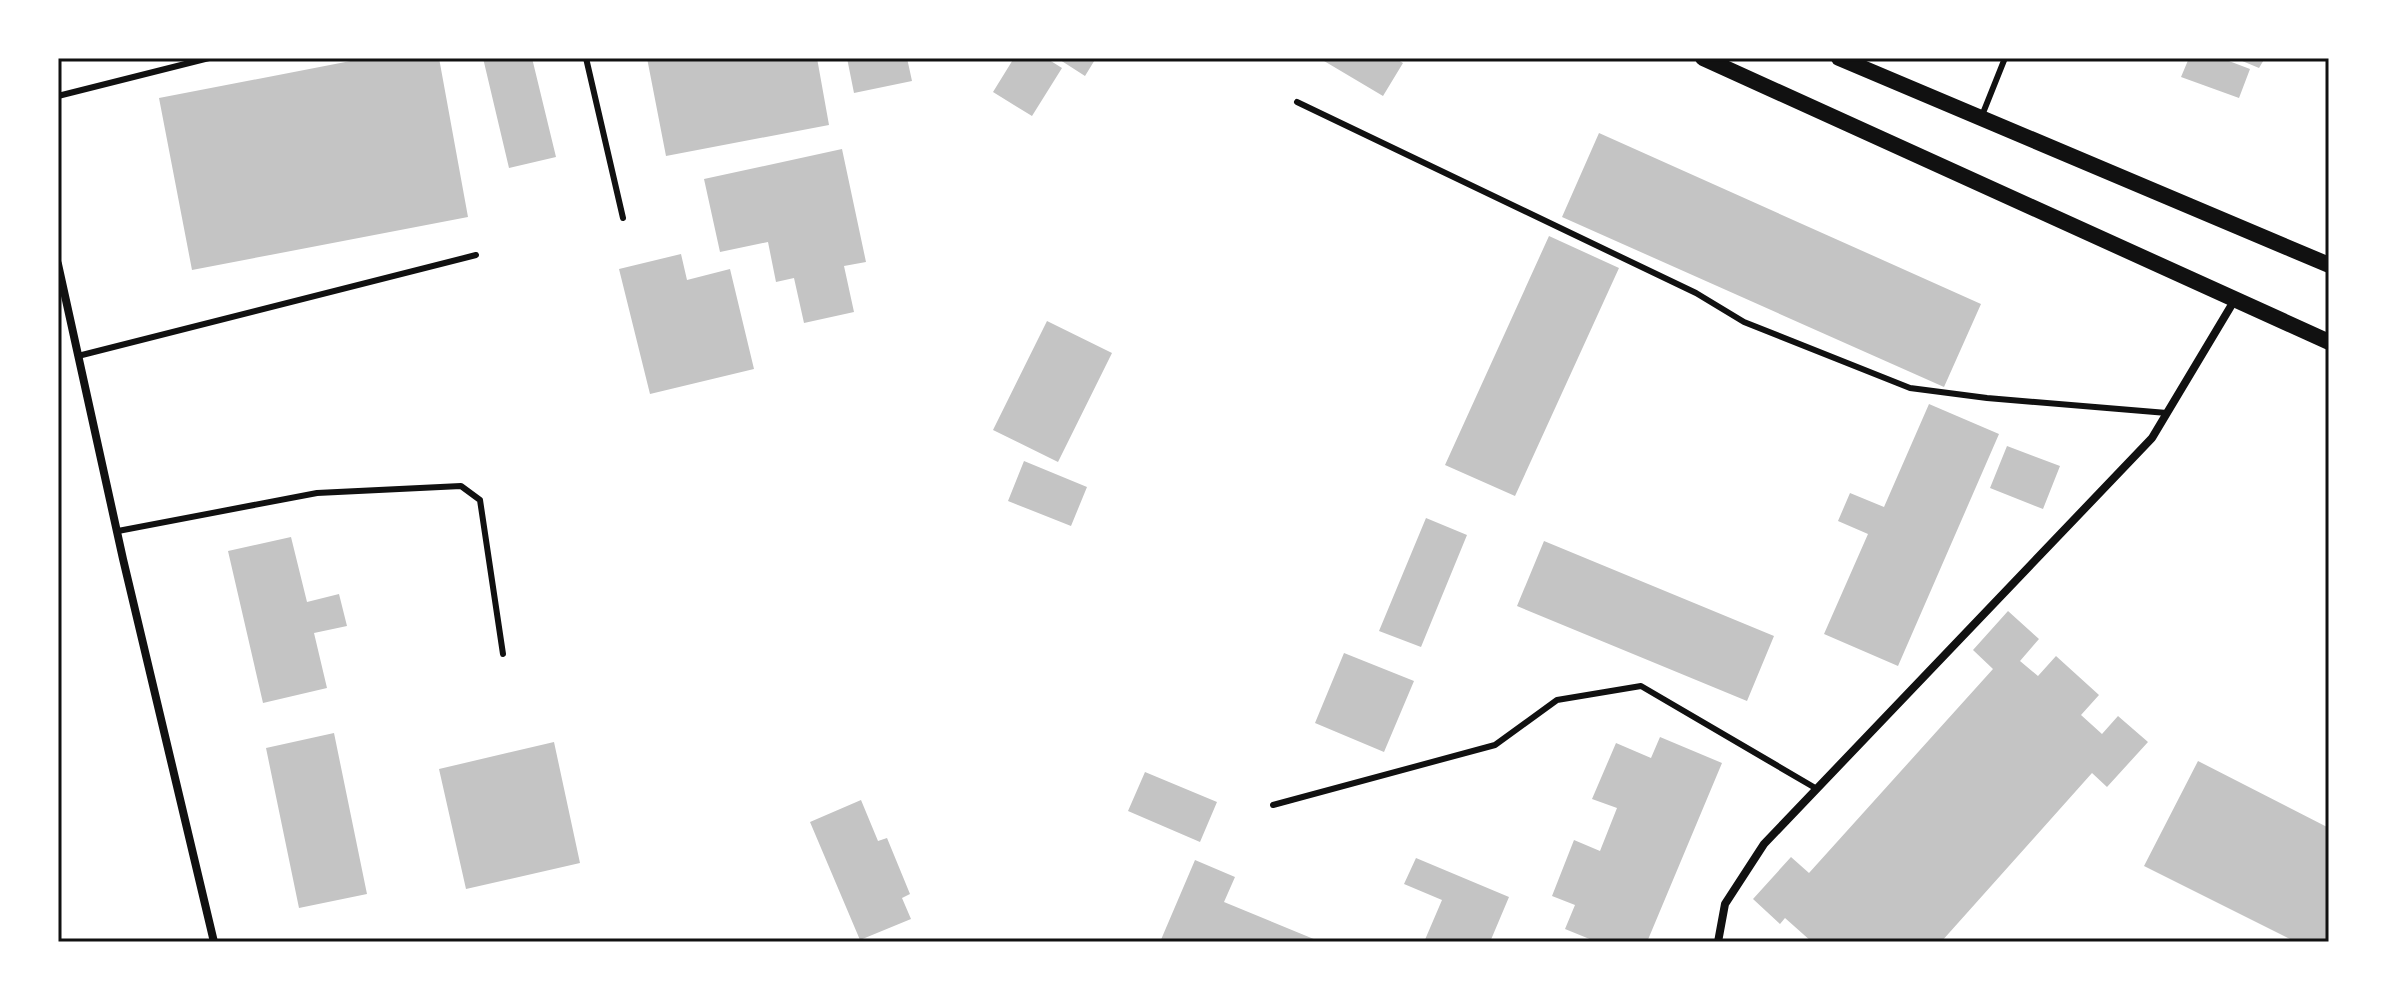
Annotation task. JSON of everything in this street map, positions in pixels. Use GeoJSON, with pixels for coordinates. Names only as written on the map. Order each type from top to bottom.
{"type":"FeatureCollection","features":[{"type":"Feature","properties":{"kind":"main road"},"geometry":{"type":"LineString","coordinates":[[1703,58],[2329,342]]}},
{"type":"Feature","properties":{"kind":"main road"},"geometry":{"type":"LineString","coordinates":[[1839,58],[2329,265]]}},
{"type":"Feature","properties":{"kind":"street"},"geometry":{"type":"LineString","coordinates":[[58,264],[214,942]]}},
{"type":"Feature","properties":{"kind":"street"},"geometry":{"type":"LineString","coordinates":[[1718,942],[1725,904],[1764,844],[2152,438],[2234,301]]}},
{"type":"Feature","properties":{"kind":"lane"},"geometry":{"type":"LineString","coordinates":[[58,96],[209,58]]}},
{"type":"Feature","properties":{"kind":"lane"},"geometry":{"type":"LineString","coordinates":[[586,58],[623,218]]}},
{"type":"Feature","properties":{"kind":"lane"},"geometry":{"type":"LineString","coordinates":[[1981,118],[2005,58]]}},
{"type":"Feature","properties":{"kind":"lane"},"geometry":{"type":"LineString","coordinates":[[1297,102],[1696,293],[1744,322],[1910,388],[1987,398],[2167,413]]}},
{"type":"Feature","properties":{"kind":"lane"},"geometry":{"type":"LineString","coordinates":[[78,356],[476,255]]}},
{"type":"Feature","properties":{"kind":"lane"},"geometry":{"type":"LineString","coordinates":[[118,531],[317,493],[461,486],[480,500],[503,654]]}},
{"type":"Feature","properties":{"kind":"lane"},"geometry":{"type":"LineString","coordinates":[[1273,805],[1495,745],[1557,700],[1641,686],[1817,789]]}},
{"type":"Feature","properties":{"kind":"building"},"geometry":{"type":"Polygon","coordinates":[[[366,58],[439,58],[468,217],[192,270],[159,98],[366,58]]]}},
{"type":"Feature","properties":{"kind":"building"},"geometry":{"type":"Polygon","coordinates":[[[483,58],[532,58],[556,157],[509,168],[483,58]]]}},
{"type":"Feature","properties":{"kind":"building"},"geometry":{"type":"Polygon","coordinates":[[[647,58],[817,58],[829,125],[666,156],[647,58]]]}},
{"type":"Feature","properties":{"kind":"building"},"geometry":{"type":"Polygon","coordinates":[[[847,58],[907,58],[912,81],[854,93],[847,58]]]}},
{"type":"Feature","properties":{"kind":"building"},"geometry":{"type":"Polygon","coordinates":[[[1014,58],[1046,58],[1062,68],[1032,116],[993,92],[1014,58]]]}},
{"type":"Feature","properties":{"kind":"building"},"geometry":{"type":"Polygon","coordinates":[[[1057,58],[1096,58],[1085,76],[1057,58]]]}},
{"type":"Feature","properties":{"kind":"building"},"geometry":{"type":"Polygon","coordinates":[[[1319,58],[1395,58],[1403,63],[1383,96],[1319,58]]]}},
{"type":"Feature","properties":{"kind":"building"},"geometry":{"type":"Polygon","coordinates":[[[2189,58],[2221,58],[2250,69],[2239,98],[2181,77],[2189,58]]]}},
{"type":"Feature","properties":{"kind":"building"},"geometry":{"type":"Polygon","coordinates":[[[2235,58],[2265,58],[2259,68],[2235,58]]]}},
{"type":"Feature","properties":{"kind":"building"},"geometry":{"type":"Polygon","coordinates":[[[1599,133],[1981,304],[1944,387],[1562,217],[1599,133]]]}},
{"type":"Feature","properties":{"kind":"building"},"geometry":{"type":"Polygon","coordinates":[[[842,149],[866,262],[844,266],[854,312],[804,323],[794,278],[776,282],[768,242],[720,252],[704,179],[842,149]]]}},
{"type":"Feature","properties":{"kind":"building"},"geometry":{"type":"Polygon","coordinates":[[[1549,236],[1619,268],[1515,496],[1445,465],[1549,236]]]}},
{"type":"Feature","properties":{"kind":"building"},"geometry":{"type":"Polygon","coordinates":[[[681,254],[687,280],[730,269],[754,369],[650,394],[619,269],[681,254]]]}},
{"type":"Feature","properties":{"kind":"building"},"geometry":{"type":"Polygon","coordinates":[[[1047,321],[1112,353],[1058,462],[993,430],[1047,321]]]}},
{"type":"Feature","properties":{"kind":"building"},"geometry":{"type":"Polygon","coordinates":[[[1929,404],[1999,434],[1898,666],[1824,634],[1868,534],[1838,521],[1850,493],[1884,507],[1929,404]]]}},
{"type":"Feature","properties":{"kind":"building"},"geometry":{"type":"Polygon","coordinates":[[[2007,446],[2060,466],[2043,509],[1990,488],[2007,446]]]}},
{"type":"Feature","properties":{"kind":"building"},"geometry":{"type":"Polygon","coordinates":[[[1024,461],[1087,487],[1071,526],[1008,501],[1024,461]]]}},
{"type":"Feature","properties":{"kind":"building"},"geometry":{"type":"Polygon","coordinates":[[[1426,518],[1467,535],[1421,647],[1379,631],[1426,518]]]}},
{"type":"Feature","properties":{"kind":"building"},"geometry":{"type":"Polygon","coordinates":[[[291,537],[307,602],[339,594],[347,626],[314,633],[327,688],[263,703],[228,551],[291,537]]]}},
{"type":"Feature","properties":{"kind":"building"},"geometry":{"type":"Polygon","coordinates":[[[1544,541],[1774,636],[1747,701],[1517,606],[1544,541]]]}},
{"type":"Feature","properties":{"kind":"building"},"geometry":{"type":"Polygon","coordinates":[[[2008,611],[2039,639],[2020,661],[2038,676],[2056,656],[2099,695],[2081,715],[2102,734],[2118,716],[2148,742],[2107,787],[2092,773],[1941,942],[1812,942],[1785,918],[1780,924],[1753,899],[1791,857],[1809,873],[1993,669],[1973,650],[2008,611]]]}},
{"type":"Feature","properties":{"kind":"building"},"geometry":{"type":"Polygon","coordinates":[[[1344,653],[1414,681],[1384,752],[1315,723],[1344,653]]]}},
{"type":"Feature","properties":{"kind":"building"},"geometry":{"type":"Polygon","coordinates":[[[334,733],[367,894],[299,908],[266,748],[334,733]]]}},
{"type":"Feature","properties":{"kind":"building"},"geometry":{"type":"Polygon","coordinates":[[[1660,737],[1722,763],[1647,942],[1597,942],[1565,929],[1575,905],[1552,896],[1574,840],[1600,851],[1617,808],[1592,799],[1616,743],[1651,758],[1660,737]]]}},
{"type":"Feature","properties":{"kind":"building"},"geometry":{"type":"Polygon","coordinates":[[[554,742],[580,863],[466,889],[439,769],[554,742]]]}},
{"type":"Feature","properties":{"kind":"building"},"geometry":{"type":"Polygon","coordinates":[[[2198,761],[2329,828],[2329,942],[2296,942],[2144,866],[2198,761]]]}},
{"type":"Feature","properties":{"kind":"building"},"geometry":{"type":"Polygon","coordinates":[[[1145,772],[1217,802],[1200,842],[1128,811],[1145,772]]]}},
{"type":"Feature","properties":{"kind":"building"},"geometry":{"type":"Polygon","coordinates":[[[861,800],[878,841],[887,838],[910,894],[902,898],[911,919],[860,940],[810,822],[861,800]]]}},
{"type":"Feature","properties":{"kind":"building"},"geometry":{"type":"Polygon","coordinates":[[[1416,858],[1509,897],[1490,942],[1424,942],[1442,900],[1404,884],[1416,858]]]}},
{"type":"Feature","properties":{"kind":"building"},"geometry":{"type":"Polygon","coordinates":[[[1195,860],[1235,877],[1224,902],[1321,942],[1160,942],[1195,860]]]}}]}
